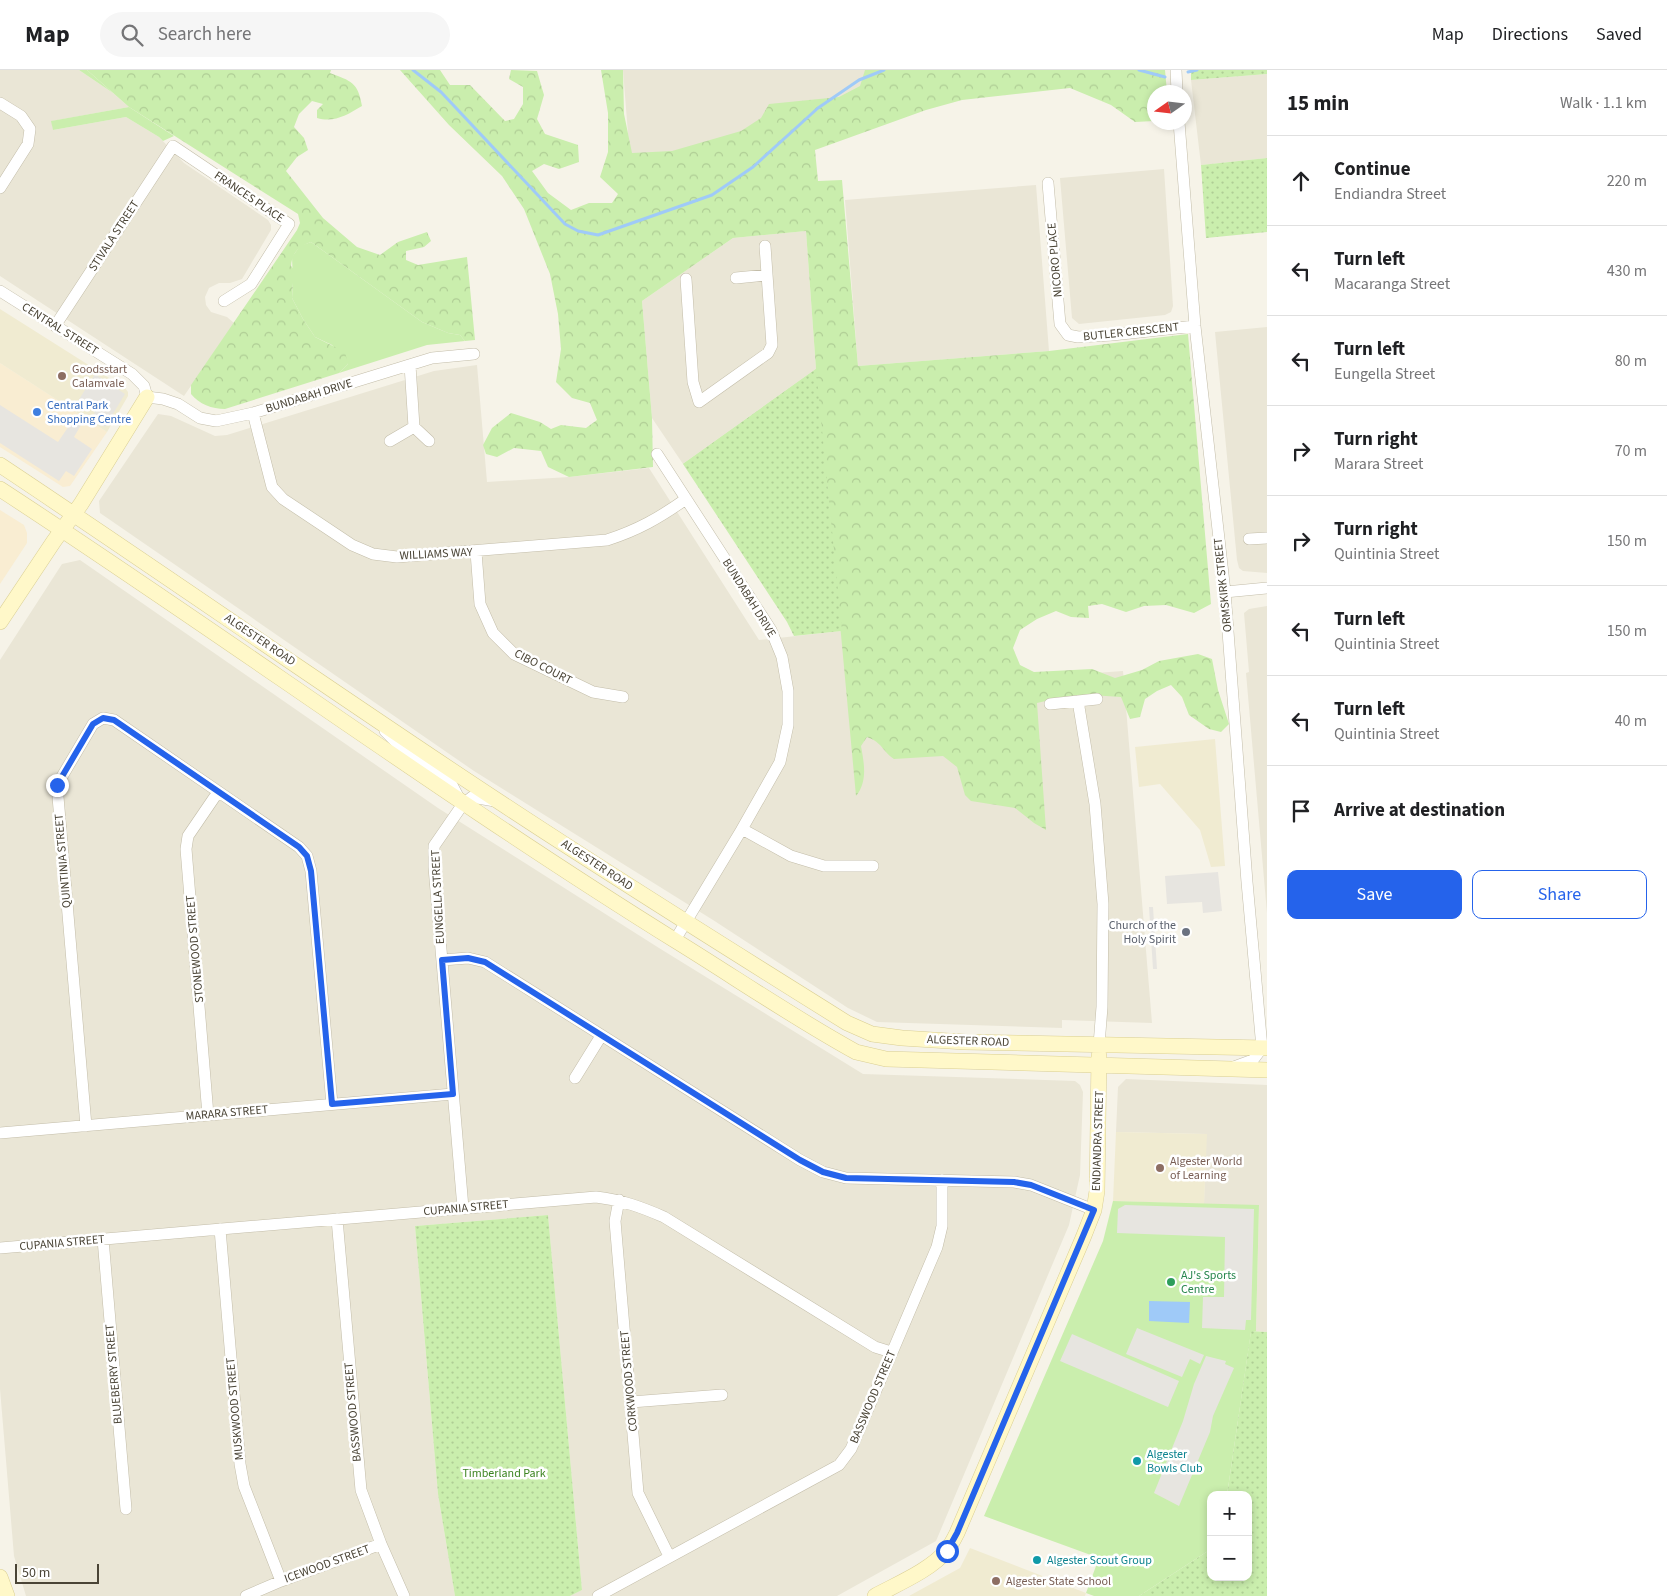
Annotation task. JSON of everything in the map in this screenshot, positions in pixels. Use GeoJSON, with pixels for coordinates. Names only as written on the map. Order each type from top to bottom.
{"type":"FeatureCollection","features":[{"type":"Feature","properties":{"kind":"main road"},"geometry":{"type":"LineString","coordinates":[[0,622],[74,514],[147,397]]}},
{"type":"Feature","properties":{"kind":"main road","name":"ALGESTER ROAD"},"geometry":{"type":"LineString","coordinates":[[0,465],[500,802],[847,1023],[872,1034],[965,1042],[1265,1049]]}},
{"type":"Feature","properties":{"kind":"main road","name":"ALGESTER ROAD"},"geometry":{"type":"LineString","coordinates":[[0,489],[148,587],[462,804],[675,940],[856,1052],[886,1059],[1267,1070]]}},
{"type":"Feature","properties":{"kind":"main road","name":"ENDIANDRA STREET"},"geometry":{"type":"LineString","coordinates":[[875,1596],[916,1574],[947,1551],[957,1533],[1094,1210],[1097,1191],[1099,1045]]}},
{"type":"Feature","properties":{"kind":"main road"},"geometry":{"type":"LineString","coordinates":[[0,1577],[7,1596]]}},
{"type":"Feature","properties":{"kind":"street"},"geometry":{"type":"LineString","coordinates":[[1176,70],[1177,85]]}},
{"type":"Feature","properties":{"kind":"street"},"geometry":{"type":"LineString","coordinates":[[0,103],[21,116],[30,129],[28,144],[0,188]]}},
{"type":"Feature","properties":{"kind":"street","name":"ORMSKIRK STREET"},"geometry":{"type":"LineString","coordinates":[[1181,130],[1195,326],[1225,592],[1247,882],[1265,1049]]}},
{"type":"Feature","properties":{"kind":"street","name":"FRANCES PLACE"},"geometry":{"type":"LineString","coordinates":[[172,146],[289,224],[251,284],[224,301]]}},
{"type":"Feature","properties":{"kind":"street","name":"STIVALA STREET"},"geometry":{"type":"LineString","coordinates":[[56,326],[172,146]]}},
{"type":"Feature","properties":{"kind":"street","name":"NICORO PLACE"},"geometry":{"type":"LineString","coordinates":[[1048,183],[1060,324],[1068,335]]}},
{"type":"Feature","properties":{"kind":"street"},"geometry":{"type":"LineString","coordinates":[[686,279],[693,382],[698,402],[768,353],[772,345],[764,246]]}},
{"type":"Feature","properties":{"kind":"street"},"geometry":{"type":"LineString","coordinates":[[736,278],[767,275]]}},
{"type":"Feature","properties":{"kind":"street","name":"CENTRAL STREET"},"geometry":{"type":"LineString","coordinates":[[0,291],[132,374],[144,386],[147,397]]}},
{"type":"Feature","properties":{"kind":"street","name":"BUTLER CRESCENT"},"geometry":{"type":"LineString","coordinates":[[1068,335],[1078,338],[1195,326]]}},
{"type":"Feature","properties":{"kind":"street","name":"BUNDABAH DRIVE"},"geometry":{"type":"LineString","coordinates":[[147,397],[163,399],[178,404],[200,418],[216,421],[253,413],[432,358],[474,354]]}},
{"type":"Feature","properties":{"kind":"street"},"geometry":{"type":"LineString","coordinates":[[410,364],[414,427],[429,441]]}},
{"type":"Feature","properties":{"kind":"street","name":"WILLIAMS WAY"},"geometry":{"type":"LineString","coordinates":[[253,413],[272,487],[283,499],[352,545],[373,554],[397,557],[607,540],[650,524],[686,500]]}},
{"type":"Feature","properties":{"kind":"street"},"geometry":{"type":"LineString","coordinates":[[390,441],[414,427]]}},
{"type":"Feature","properties":{"kind":"street","name":"BUNDABAH DRIVE"},"geometry":{"type":"LineString","coordinates":[[657,454],[771,630],[782,657],[788,690],[788,724],[780,762],[675,940]]}},
{"type":"Feature","properties":{"kind":"street"},"geometry":{"type":"LineString","coordinates":[[1248,539],[1267,538]]}},
{"type":"Feature","properties":{"kind":"street","name":"CIBO COURT"},"geometry":{"type":"LineString","coordinates":[[476,552],[480,604],[493,633],[514,654],[593,692],[623,697]]}},
{"type":"Feature","properties":{"kind":"street"},"geometry":{"type":"LineString","coordinates":[[1225,592],[1267,588]]}},
{"type":"Feature","properties":{"kind":"street"},"geometry":{"type":"LineString","coordinates":[[1050,704],[1097,699]]}},
{"type":"Feature","properties":{"kind":"street"},"geometry":{"type":"LineString","coordinates":[[1078,701],[1095,804],[1103,904],[1102,1007],[1099,1045]]}},
{"type":"Feature","properties":{"kind":"street"},"geometry":{"type":"LineString","coordinates":[[369,715],[401,747],[452,785],[462,804],[472,797],[500,802]]}},
{"type":"Feature","properties":{"kind":"street","name":"QUINTINIA STREET"},"geometry":{"type":"LineString","coordinates":[[86,1126],[57,785],[93,724],[103,718],[114,720],[299,847],[307,856],[311,871],[332,1104]]}},
{"type":"Feature","properties":{"kind":"street","name":"STONEWOOD STREET"},"geometry":{"type":"LineString","coordinates":[[208,1115],[186,849],[188,836],[218,792]]}},
{"type":"Feature","properties":{"kind":"street","name":"EUNGELLA STREET"},"geometry":{"type":"LineString","coordinates":[[462,804],[434,846],[434,867],[463,1208]]}},
{"type":"Feature","properties":{"kind":"street"},"geometry":{"type":"LineString","coordinates":[[742,829],[791,856],[824,866],[872,866]]}},
{"type":"Feature","properties":{"kind":"street"},"geometry":{"type":"LineString","coordinates":[[442,960],[468,958],[485,962],[800,1160],[823,1172],[846,1178],[1014,1182],[1031,1185],[1094,1210]]}},
{"type":"Feature","properties":{"kind":"street"},"geometry":{"type":"LineString","coordinates":[[575,1078],[601,1036]]}},
{"type":"Feature","properties":{"kind":"street"},"geometry":{"type":"LineString","coordinates":[[1229,1069],[1253,1060],[1265,1049]]}},
{"type":"Feature","properties":{"kind":"street","name":"MARARA STREET"},"geometry":{"type":"LineString","coordinates":[[0,1133],[453,1094]]}},
{"type":"Feature","properties":{"kind":"street","name":"BASSWOOD STREET"},"geometry":{"type":"LineString","coordinates":[[598,1596],[839,1465],[851,1449],[937,1247],[942,1226],[942,1180]]}},
{"type":"Feature","properties":{"kind":"street","name":"CUPANIA STREET"},"geometry":{"type":"LineString","coordinates":[[0,1248],[596,1197],[619,1200],[642,1207],[664,1217],[875,1347],[891,1352]]}},
{"type":"Feature","properties":{"kind":"street","name":"CORKWOOD STREET"},"geometry":{"type":"LineString","coordinates":[[619,1200],[615,1221],[638,1493],[669,1556]]}},
{"type":"Feature","properties":{"kind":"street","name":"BASSWOOD STREET"},"geometry":{"type":"LineString","coordinates":[[337,1219],[361,1490],[381,1544],[404,1596]]}},
{"type":"Feature","properties":{"kind":"street","name":"MUSKWOOD STREET"},"geometry":{"type":"LineString","coordinates":[[220,1229],[240,1464],[244,1486],[281,1581]]}},
{"type":"Feature","properties":{"kind":"street","name":"BLUEBERRY STREET"},"geometry":{"type":"LineString","coordinates":[[103,1239],[126,1509]]}},
{"type":"Feature","properties":{"kind":"street"},"geometry":{"type":"LineString","coordinates":[[631,1402],[722,1395]]}},
{"type":"Feature","properties":{"kind":"street","name":"ICEWOOD STREET"},"geometry":{"type":"LineString","coordinates":[[246,1596],[381,1544]]}},
{"type":"Feature","properties":{"kind":"shaded area"},"geometry":{"type":"Polygon","coordinates":[[[0,70],[79,70],[113,93],[129,107],[52,121],[53,130],[126,117],[159,137],[184,163],[268,220],[271,225],[271,230],[242,279],[230,283],[219,283],[209,288],[205,297],[206,305],[211,312],[227,317],[234,323],[184,396],[0,276],[0,70]]]}},
{"type":"Feature","properties":{"kind":"shaded area"},"geometry":{"type":"Polygon","coordinates":[[[623,70],[869,70],[872,108],[761,119],[633,197],[623,70]]]}},
{"type":"Feature","properties":{"kind":"shaded area"},"geometry":{"type":"Polygon","coordinates":[[[1267,74],[1267,158],[1201,165],[1191,80],[1267,74]]]}},
{"type":"Feature","properties":{"kind":"shaded area"},"geometry":{"type":"Polygon","coordinates":[[[1164,169],[1173,306],[1171,312],[1165,315],[1079,324],[1072,318],[1060,178],[1164,169]]]}},
{"type":"Feature","properties":{"kind":"shaded area"},"geometry":{"type":"Polygon","coordinates":[[[1036,185],[1049,351],[858,366],[845,200],[1036,185]]]}},
{"type":"Feature","properties":{"kind":"shaded area"},"geometry":{"type":"Polygon","coordinates":[[[806,231],[816,369],[683,464],[652,418],[642,301],[733,238],[806,231]]]}},
{"type":"Feature","properties":{"kind":"shaded area","name":"Goodsstart Calamvale"},"geometry":{"type":"Polygon","coordinates":[[[0,309],[125,388],[128,396],[107,432],[0,363],[0,309]]]}},
{"type":"Feature","properties":{"kind":"shaded area"},"geometry":{"type":"Polygon","coordinates":[[[1267,327],[1267,573],[1243,571],[1239,568],[1237,560],[1215,332],[1267,327]]]}},
{"type":"Feature","properties":{"kind":"shaded area"},"geometry":{"type":"Polygon","coordinates":[[[0,363],[107,432],[70,486],[63,487],[0,447],[0,363]]]}},
{"type":"Feature","properties":{"kind":"shaded area"},"geometry":{"type":"Polygon","coordinates":[[[477,365],[487,482],[569,477],[649,468],[759,640],[842,631],[847,691],[1123,671],[1152,1023],[1062,1020],[1062,1028],[877,1022],[848,1008],[713,920],[474,771],[100,513],[99,501],[158,414],[171,416],[215,436],[227,435],[434,371],[477,365]]]}},
{"type":"Feature","properties":{"kind":"shaded area"},"geometry":{"type":"Polygon","coordinates":[[[95,374],[125,394],[105,427],[92,418],[95,412],[78,401],[95,374]]]}},
{"type":"Feature","properties":{"kind":"shaded area"},"geometry":{"type":"Polygon","coordinates":[[[0,405],[58,442],[73,420],[81,425],[74,437],[92,449],[74,476],[66,471],[59,481],[0,443],[0,405]]]}},
{"type":"Feature","properties":{"kind":"shaded area"},"geometry":{"type":"Polygon","coordinates":[[[0,510],[24,525],[27,533],[27,543],[0,584],[0,510]]]}},
{"type":"Feature","properties":{"kind":"shaded area"},"geometry":{"type":"Polygon","coordinates":[[[80,560],[438,808],[863,1074],[1075,1081],[1080,1085],[1083,1092],[1080,1175],[1069,1225],[936,1541],[837,1596],[570,1596],[582,1590],[548,1215],[415,1226],[438,1494],[455,1596],[26,1596],[14,1556],[0,1389],[0,660],[62,564],[80,560]]]}},
{"type":"Feature","properties":{"kind":"shaded area"},"geometry":{"type":"Polygon","coordinates":[[[1267,606],[1267,913],[1246,673],[1249,672],[1244,613],[1249,609],[1267,606]]]}},
{"type":"Feature","properties":{"kind":"shaded area"},"geometry":{"type":"Polygon","coordinates":[[[1215,739],[1225,866],[1211,867],[1200,830],[1160,784],[1139,787],[1135,747],[1215,739]]]}},
{"type":"Feature","properties":{"kind":"shaded area"},"geometry":{"type":"Polygon","coordinates":[[[1218,872],[1222,911],[1203,913],[1202,902],[1167,904],[1165,876],[1218,872]]]}},
{"type":"Feature","properties":{"kind":"shaded area"},"geometry":{"type":"Polygon","coordinates":[[[1149,907],[1153,907],[1157,969],[1153,969],[1149,907]]]}},
{"type":"Feature","properties":{"kind":"shaded area"},"geometry":{"type":"Polygon","coordinates":[[[1126,1079],[1267,1085],[1267,1332],[1256,1331],[1259,1206],[1204,1204],[1206,1134],[1116,1132],[1118,1087],[1126,1079]]]}},
{"type":"Feature","properties":{"kind":"shaded area","name":"Algester World of Learning"},"geometry":{"type":"Polygon","coordinates":[[[1116,1132],[1207,1134],[1204,1204],[1113,1201],[1116,1132]]]}},
{"type":"Feature","properties":{"kind":"shaded area"},"geometry":{"type":"Polygon","coordinates":[[[1125,1205],[1254,1209],[1251,1320],[1246,1320],[1245,1330],[1202,1328],[1203,1297],[1224,1297],[1225,1237],[1117,1233],[1118,1209],[1125,1205]]]}},
{"type":"Feature","properties":{"kind":"shaded area"},"geometry":{"type":"Polygon","coordinates":[[[1137,1328],[1204,1355],[1200,1364],[1190,1359],[1182,1377],[1126,1354],[1137,1328]]]}},
{"type":"Feature","properties":{"kind":"shaded area"},"geometry":{"type":"Polygon","coordinates":[[[1072,1334],[1179,1381],[1168,1407],[1060,1361],[1072,1334]]]}},
{"type":"Feature","properties":{"kind":"shaded area"},"geometry":{"type":"Polygon","coordinates":[[[1206,1356],[1226,1361],[1225,1364],[1234,1368],[1213,1416],[1210,1432],[1179,1506],[1154,1493],[1183,1421],[1194,1384],[1206,1356]]]}},
{"type":"Feature","properties":{"kind":"shaded area","name":"Algester State School"},"geometry":{"type":"Polygon","coordinates":[[[970,1548],[1086,1593],[1085,1596],[909,1596],[960,1568],[970,1548]]]}},
{"type":"Feature","properties":{"kind":"green space"},"geometry":{"type":"Polygon","coordinates":[[[79,70],[87,70],[113,93],[79,70]]]}},
{"type":"Feature","properties":{"kind":"green space"},"geometry":{"type":"Polygon","coordinates":[[[87,70],[331,70],[330,73],[352,83],[356,87],[362,106],[335,119],[323,119],[317,118],[317,110],[323,104],[312,101],[299,114],[294,127],[304,138],[308,150],[297,157],[286,171],[323,218],[357,247],[380,255],[398,242],[427,232],[431,241],[424,247],[406,251],[406,260],[418,265],[467,257],[475,340],[465,341],[460,335],[448,333],[422,322],[311,242],[299,248],[294,254],[291,266],[299,276],[293,283],[292,298],[315,337],[345,352],[348,364],[339,373],[225,409],[211,407],[198,401],[191,394],[191,385],[297,230],[300,223],[298,214],[129,107],[87,70]]]}},
{"type":"Feature","properties":{"kind":"green space"},"geometry":{"type":"Polygon","coordinates":[[[400,70],[440,70],[450,85],[470,85],[505,121],[514,119],[523,104],[523,87],[509,79],[511,70],[537,71],[544,95],[537,119],[545,134],[578,145],[579,162],[559,169],[544,164],[532,171],[548,193],[571,210],[589,203],[612,203],[618,194],[600,177],[608,152],[608,113],[601,70],[623,70],[624,114],[632,153],[672,151],[741,131],[761,118],[769,104],[839,97],[860,86],[865,70],[1165,70],[1166,85],[1147,85],[1147,121],[1135,122],[1111,105],[1070,88],[962,100],[926,110],[815,150],[818,181],[842,180],[858,366],[1049,351],[1188,334],[1211,604],[1194,613],[1166,605],[1144,606],[1126,612],[1102,604],[1088,606],[1089,618],[1071,617],[1056,611],[1037,619],[1020,630],[1013,648],[1020,665],[1034,672],[1092,669],[1115,678],[1142,670],[1159,661],[1198,654],[1212,659],[1218,690],[1229,724],[1221,732],[1209,729],[1189,715],[1182,697],[1171,685],[1145,699],[1140,717],[1130,719],[1121,697],[1079,696],[1037,703],[1046,830],[1015,808],[971,801],[965,795],[957,767],[943,756],[894,759],[879,744],[867,737],[861,746],[864,778],[856,796],[827,484],[683,464],[816,369],[806,231],[733,238],[642,301],[652,418],[653,467],[569,477],[548,467],[541,451],[514,448],[497,457],[486,454],[483,445],[492,428],[511,413],[540,422],[551,429],[561,425],[586,428],[597,420],[590,403],[572,398],[556,382],[561,349],[558,314],[550,274],[524,209],[502,176],[449,125],[400,70]]]}},
{"type":"Feature","properties":{"kind":"green space"},"geometry":{"type":"Polygon","coordinates":[[[1191,70],[1267,70],[1267,74],[1191,80],[1191,70]]]}},
{"type":"Feature","properties":{"kind":"green space"},"geometry":{"type":"Polygon","coordinates":[[[129,107],[174,136],[163,141],[126,117],[53,130],[51,121],[129,107]]]}},
{"type":"Feature","properties":{"kind":"green space"},"geometry":{"type":"Polygon","coordinates":[[[1267,158],[1267,232],[1206,238],[1201,165],[1267,158]]]}},
{"type":"Feature","properties":{"kind":"green space"},"geometry":{"type":"Polygon","coordinates":[[[311,242],[422,322],[448,333],[460,335],[465,341],[427,345],[339,373],[348,364],[332,345],[315,337],[292,298],[292,257],[300,246],[311,242]]]}},
{"type":"Feature","properties":{"kind":"green space"},"geometry":{"type":"Polygon","coordinates":[[[816,369],[842,631],[794,636],[787,622],[683,464],[816,369]]]}},
{"type":"Feature","properties":{"kind":"green space"},"geometry":{"type":"Polygon","coordinates":[[[1113,1201],[1259,1205],[1256,1331],[1251,1332],[1228,1491],[1207,1491],[1207,1552],[1139,1596],[1094,1596],[1086,1593],[1099,1558],[984,1516],[1103,1241],[1113,1201]]]}},
{"type":"Feature","properties":{"kind":"green space","name":"Timberland Park"},"geometry":{"type":"Polygon","coordinates":[[[548,1215],[582,1590],[570,1596],[455,1596],[438,1494],[415,1226],[548,1215]]]}},
{"type":"Feature","properties":{"kind":"green space"},"geometry":{"type":"Polygon","coordinates":[[[1251,1331],[1267,1332],[1267,1596],[1139,1596],[1207,1552],[1207,1581],[1252,1581],[1252,1491],[1228,1491],[1251,1331]]]}},
{"type":"Feature","properties":{"kind":"water"},"geometry":{"type":"Polygon","coordinates":[[[1149,1301],[1190,1302],[1189,1323],[1149,1321],[1149,1301]]]}},
{"type":"Feature","properties":{"kind":"waterway"},"geometry":{"type":"LineString","coordinates":[[413,70],[441,92],[565,224],[578,231],[598,235],[712,195],[753,167],[818,108],[859,80],[884,70]]}},
{"type":"Feature","properties":{"kind":"waterway"},"geometry":{"type":"LineString","coordinates":[[1139,70],[1165,77]]}},
{"type":"Feature","properties":{"kind":"waterway"},"geometry":{"type":"LineString","coordinates":[[1188,72],[1197,70]]}},
{"type":"Feature","properties":{"kind":"place","name":"Goodsstart Calamvale"},"geometry":{"type":"Point","coordinates":[62,376]}},
{"type":"Feature","properties":{"kind":"place","name":"Central Park Shopping Centre"},"geometry":{"type":"Point","coordinates":[37,412]}},
{"type":"Feature","properties":{"kind":"place","name":"Church of the Holy Spirit"},"geometry":{"type":"Point","coordinates":[1186,932]}},
{"type":"Feature","properties":{"kind":"place","name":"Algester World of Learning"},"geometry":{"type":"Point","coordinates":[1160,1168]}},
{"type":"Feature","properties":{"kind":"place","name":"AJ's Sports Centre"},"geometry":{"type":"Point","coordinates":[1171,1282]}},
{"type":"Feature","properties":{"kind":"place","name":"Algester Bowls Club"},"geometry":{"type":"Point","coordinates":[1137,1461]}},
{"type":"Feature","properties":{"kind":"place","name":"Algester Scout Group"},"geometry":{"type":"Point","coordinates":[1037,1560]}},
{"type":"Feature","properties":{"kind":"place","name":"Algester State School"},"geometry":{"type":"Point","coordinates":[996,1581]}},
{"type":"Feature","properties":{"kind":"route"},"geometry":{"type":"LineString","coordinates":[[57,785],[93,724],[103,718],[114,720],[299,847],[307,856],[311,871],[332,1104],[453,1094],[442,960],[468,958],[485,962],[800,1160],[823,1172],[846,1178],[1014,1182],[1031,1185],[1081,1203],[1094,1210],[957,1533],[947,1551]]}}]}
